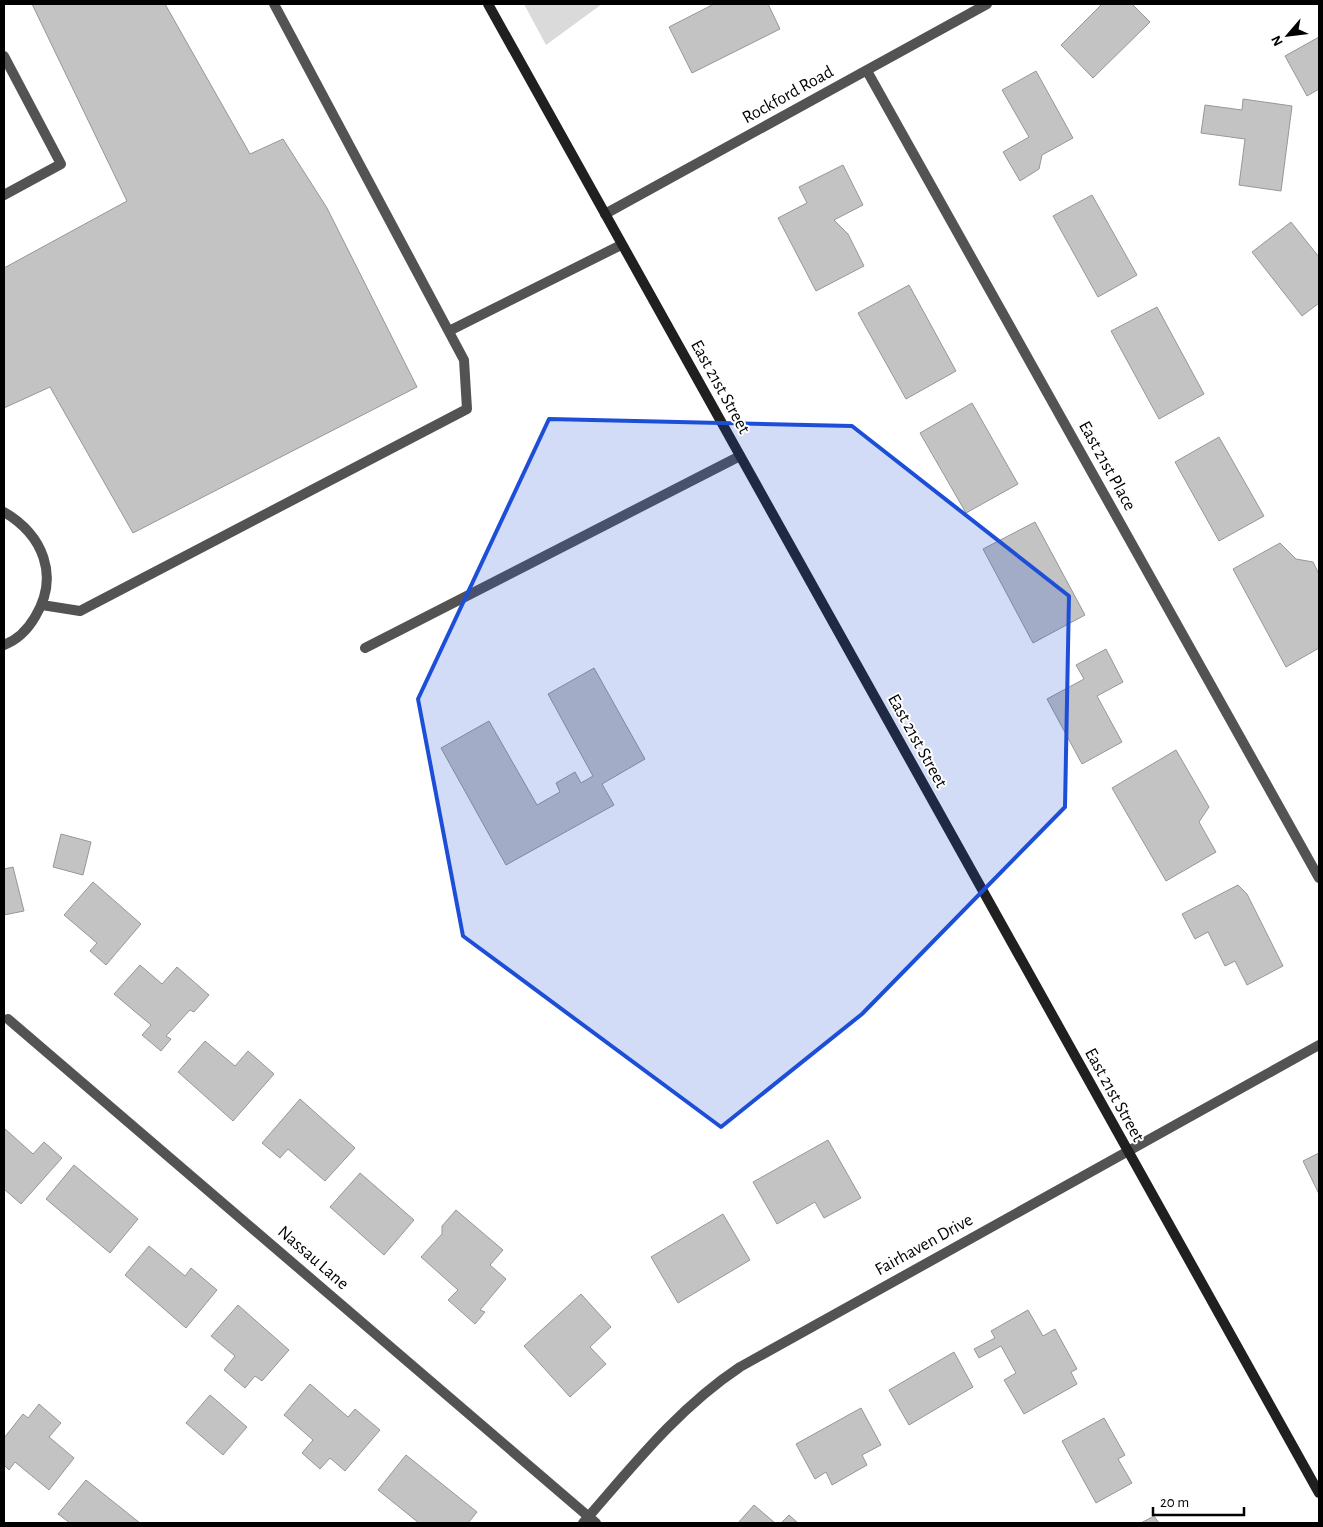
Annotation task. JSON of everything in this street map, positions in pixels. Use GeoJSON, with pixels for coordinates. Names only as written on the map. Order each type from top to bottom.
{"type":"FeatureCollection","features":[{"type":"Feature","properties":{"kind":"main road","name":"East 21st Street"},"geometry":{"type":"LineString","coordinates":[[488,4],[1319,1493]]}},
{"type":"Feature","properties":{"kind":"street"},"geometry":{"type":"LineString","coordinates":[[42,605],[80,611],[468,409],[464,360],[274,4]]}},
{"type":"Feature","properties":{"kind":"street","name":"Rockford Road"},"geometry":{"type":"LineString","coordinates":[[605,214],[987,4]]}},
{"type":"Feature","properties":{"kind":"street"},"geometry":{"type":"LineString","coordinates":[[4,56],[61,164],[4,194]]}},
{"type":"Feature","properties":{"kind":"street","name":"East 21st Place"},"geometry":{"type":"LineString","coordinates":[[867,70],[1319,878]]}},
{"type":"Feature","properties":{"kind":"street"},"geometry":{"type":"LineString","coordinates":[[448,331],[621,244]]}},
{"type":"Feature","properties":{"kind":"street"},"geometry":{"type":"LineString","coordinates":[[364,648],[740,456]]}},
{"type":"Feature","properties":{"kind":"street"},"geometry":{"type":"LineString","coordinates":[[4,512],[20,521],[35,538],[45,560],[47,582],[42,605],[29,627],[10,643],[4,645]]}},
{"type":"Feature","properties":{"kind":"street","name":"Nassau Lane"},"geometry":{"type":"LineString","coordinates":[[8,1019],[589,1521]]}},
{"type":"Feature","properties":{"kind":"street","name":"Fairhaven Drive"},"geometry":{"type":"LineString","coordinates":[[589,1521],[660,1434],[692,1403],[733,1371],[839,1310],[1319,1046]]}},
{"type":"Feature","properties":{"kind":"highlighted area"},"geometry":{"type":"Polygon","coordinates":[[[549,419],[852,426],[1069,596],[1065,807],[862,1014],[721,1127],[463,936],[418,699],[549,419]]]}},
{"type":"Feature","properties":{"kind":"shaded area"},"geometry":{"type":"Polygon","coordinates":[[[524,4],[602,4],[546,45],[524,4]]]}},
{"type":"Feature","properties":{"kind":"building"},"geometry":{"type":"Polygon","coordinates":[[[32,4],[165,4],[250,154],[283,139],[327,208],[417,387],[133,533],[50,387],[4,408],[4,268],[127,201],[32,4]]]}},
{"type":"Feature","properties":{"kind":"building"},"geometry":{"type":"Polygon","coordinates":[[[714,4],[768,4],[780,29],[692,73],[669,27],[714,4]]]}},
{"type":"Feature","properties":{"kind":"building"},"geometry":{"type":"Polygon","coordinates":[[[1102,4],[1132,4],[1150,22],[1093,78],[1061,45],[1102,4]]]}},
{"type":"Feature","properties":{"kind":"building"},"geometry":{"type":"Polygon","coordinates":[[[1319,37],[1319,89],[1307,96],[1285,56],[1319,37]]]}},
{"type":"Feature","properties":{"kind":"building"},"geometry":{"type":"Polygon","coordinates":[[[1036,71],[1073,138],[1042,155],[1039,169],[1020,181],[1003,152],[1029,137],[1002,90],[1036,71]]]}},
{"type":"Feature","properties":{"kind":"building"},"geometry":{"type":"Polygon","coordinates":[[[1243,99],[1292,106],[1281,191],[1239,185],[1245,139],[1201,133],[1205,105],[1242,110],[1243,99]]]}},
{"type":"Feature","properties":{"kind":"building"},"geometry":{"type":"Polygon","coordinates":[[[843,165],[863,205],[834,220],[848,234],[864,266],[816,291],[778,218],[807,203],[799,187],[843,165]]]}},
{"type":"Feature","properties":{"kind":"building"},"geometry":{"type":"Polygon","coordinates":[[[1092,195],[1137,275],[1098,297],[1053,216],[1092,195]]]}},
{"type":"Feature","properties":{"kind":"building"},"geometry":{"type":"Polygon","coordinates":[[[1291,222],[1319,257],[1319,303],[1302,316],[1252,252],[1291,222]]]}},
{"type":"Feature","properties":{"kind":"building"},"geometry":{"type":"Polygon","coordinates":[[[909,285],[956,371],[906,399],[858,313],[909,285]]]}},
{"type":"Feature","properties":{"kind":"building"},"geometry":{"type":"Polygon","coordinates":[[[1157,307],[1204,394],[1159,419],[1111,331],[1157,307]]]}},
{"type":"Feature","properties":{"kind":"building"},"geometry":{"type":"Polygon","coordinates":[[[972,403],[1018,484],[966,513],[920,433],[972,403]]]}},
{"type":"Feature","properties":{"kind":"building"},"geometry":{"type":"Polygon","coordinates":[[[1219,437],[1264,516],[1219,541],[1175,462],[1219,437]]]}},
{"type":"Feature","properties":{"kind":"building"},"geometry":{"type":"Polygon","coordinates":[[[1035,522],[1085,615],[1033,643],[983,549],[1035,522]]]}},
{"type":"Feature","properties":{"kind":"building"},"geometry":{"type":"Polygon","coordinates":[[[1280,543],[1296,559],[1313,562],[1319,574],[1319,648],[1286,667],[1233,569],[1280,543]]]}},
{"type":"Feature","properties":{"kind":"building"},"geometry":{"type":"Polygon","coordinates":[[[1106,649],[1123,682],[1097,696],[1122,742],[1082,764],[1047,699],[1084,679],[1076,665],[1106,649]]]}},
{"type":"Feature","properties":{"kind":"building"},"geometry":{"type":"Polygon","coordinates":[[[594,668],[645,759],[602,784],[614,805],[506,865],[441,748],[489,721],[537,805],[560,792],[556,783],[575,772],[581,783],[593,776],[548,694],[594,668]]]}},
{"type":"Feature","properties":{"kind":"building"},"geometry":{"type":"Polygon","coordinates":[[[1176,750],[1209,807],[1199,822],[1216,852],[1166,881],[1112,788],[1176,750]]]}},
{"type":"Feature","properties":{"kind":"building"},"geometry":{"type":"Polygon","coordinates":[[[61,834],[91,842],[83,875],[53,867],[61,834]]]}},
{"type":"Feature","properties":{"kind":"building"},"geometry":{"type":"Polygon","coordinates":[[[13,867],[24,911],[4,915],[4,869],[13,867]]]}},
{"type":"Feature","properties":{"kind":"building"},"geometry":{"type":"Polygon","coordinates":[[[93,882],[141,924],[106,965],[90,951],[97,943],[64,915],[93,882]]]}},
{"type":"Feature","properties":{"kind":"building"},"geometry":{"type":"Polygon","coordinates":[[[1238,885],[1247,894],[1283,966],[1247,985],[1235,961],[1225,966],[1208,932],[1195,939],[1182,914],[1238,885]]]}},
{"type":"Feature","properties":{"kind":"building"},"geometry":{"type":"Polygon","coordinates":[[[140,965],[162,984],[177,967],[209,995],[194,1012],[190,1010],[166,1036],[171,1039],[161,1051],[142,1035],[151,1025],[114,994],[140,965]]]}},
{"type":"Feature","properties":{"kind":"building"},"geometry":{"type":"Polygon","coordinates":[[[205,1041],[235,1066],[248,1051],[274,1074],[233,1121],[178,1072],[205,1041]]]}},
{"type":"Feature","properties":{"kind":"building"},"geometry":{"type":"Polygon","coordinates":[[[300,1099],[355,1148],[325,1181],[288,1149],[280,1158],[262,1143],[300,1099]]]}},
{"type":"Feature","properties":{"kind":"building"},"geometry":{"type":"Polygon","coordinates":[[[4,1128],[33,1154],[44,1142],[62,1158],[21,1204],[4,1189],[4,1128]]]}},
{"type":"Feature","properties":{"kind":"building"},"geometry":{"type":"Polygon","coordinates":[[[828,1140],[861,1198],[824,1218],[815,1202],[777,1224],[753,1182],[828,1140]]]}},
{"type":"Feature","properties":{"kind":"building"},"geometry":{"type":"Polygon","coordinates":[[[1319,1153],[1319,1194],[1303,1161],[1319,1153]]]}},
{"type":"Feature","properties":{"kind":"building"},"geometry":{"type":"Polygon","coordinates":[[[74,1165],[138,1219],[110,1253],[46,1199],[74,1165]]]}},
{"type":"Feature","properties":{"kind":"building"},"geometry":{"type":"Polygon","coordinates":[[[360,1173],[414,1220],[384,1255],[330,1207],[360,1173]]]}},
{"type":"Feature","properties":{"kind":"building"},"geometry":{"type":"Polygon","coordinates":[[[456,1210],[503,1250],[490,1265],[506,1279],[480,1310],[485,1312],[475,1324],[448,1300],[458,1290],[421,1257],[442,1234],[442,1226],[456,1210]]]}},
{"type":"Feature","properties":{"kind":"building"},"geometry":{"type":"Polygon","coordinates":[[[723,1214],[750,1260],[678,1303],[651,1257],[723,1214]]]}},
{"type":"Feature","properties":{"kind":"building"},"geometry":{"type":"Polygon","coordinates":[[[149,1246],[185,1276],[191,1268],[217,1290],[186,1328],[125,1275],[149,1246]]]}},
{"type":"Feature","properties":{"kind":"building"},"geometry":{"type":"Polygon","coordinates":[[[581,1294],[611,1327],[590,1347],[606,1364],[570,1397],[524,1346],[581,1294]]]}},
{"type":"Feature","properties":{"kind":"building"},"geometry":{"type":"Polygon","coordinates":[[[238,1305],[289,1350],[262,1381],[255,1376],[245,1388],[224,1370],[235,1356],[211,1336],[238,1305]]]}},
{"type":"Feature","properties":{"kind":"building"},"geometry":{"type":"Polygon","coordinates":[[[1028,1310],[1043,1336],[1055,1329],[1077,1369],[1071,1372],[1077,1384],[1024,1414],[1004,1380],[1016,1373],[1001,1346],[979,1358],[974,1349],[995,1338],[991,1331],[1028,1310]]]}},
{"type":"Feature","properties":{"kind":"building"},"geometry":{"type":"Polygon","coordinates":[[[954,1352],[973,1387],[909,1425],[889,1390],[954,1352]]]}},
{"type":"Feature","properties":{"kind":"building"},"geometry":{"type":"Polygon","coordinates":[[[310,1384],[348,1417],[355,1409],[380,1430],[345,1471],[330,1458],[320,1469],[302,1453],[313,1440],[284,1415],[310,1384]]]}},
{"type":"Feature","properties":{"kind":"building"},"geometry":{"type":"Polygon","coordinates":[[[210,1395],[247,1427],[223,1455],[186,1423],[210,1395]]]}},
{"type":"Feature","properties":{"kind":"building"},"geometry":{"type":"Polygon","coordinates":[[[39,1404],[61,1423],[49,1437],[74,1458],[49,1490],[15,1462],[9,1470],[4,1465],[4,1438],[23,1414],[28,1418],[39,1404]]]}},
{"type":"Feature","properties":{"kind":"building"},"geometry":{"type":"Polygon","coordinates":[[[861,1408],[881,1445],[862,1455],[867,1465],[832,1485],[826,1472],[815,1479],[796,1444],[861,1408]]]}},
{"type":"Feature","properties":{"kind":"building"},"geometry":{"type":"Polygon","coordinates":[[[1104,1418],[1125,1455],[1118,1459],[1132,1483],[1096,1503],[1062,1441],[1104,1418]]]}},
{"type":"Feature","properties":{"kind":"building"},"geometry":{"type":"Polygon","coordinates":[[[406,1455],[477,1512],[468,1523],[419,1523],[378,1490],[406,1455]]]}},
{"type":"Feature","properties":{"kind":"building"},"geometry":{"type":"Polygon","coordinates":[[[86,1480],[140,1523],[70,1523],[58,1514],[86,1480]]]}},
{"type":"Feature","properties":{"kind":"building"},"geometry":{"type":"Polygon","coordinates":[[[754,1505],[775,1523],[738,1523],[754,1505]]]}},
{"type":"Feature","properties":{"kind":"building"},"geometry":{"type":"Polygon","coordinates":[[[789,1515],[798,1523],[781,1523],[789,1515]]]}},
{"type":"Feature","properties":{"kind":"building"},"geometry":{"type":"Polygon","coordinates":[[[1154,1516],[1159,1523],[1141,1523],[1154,1516]]]}}]}
